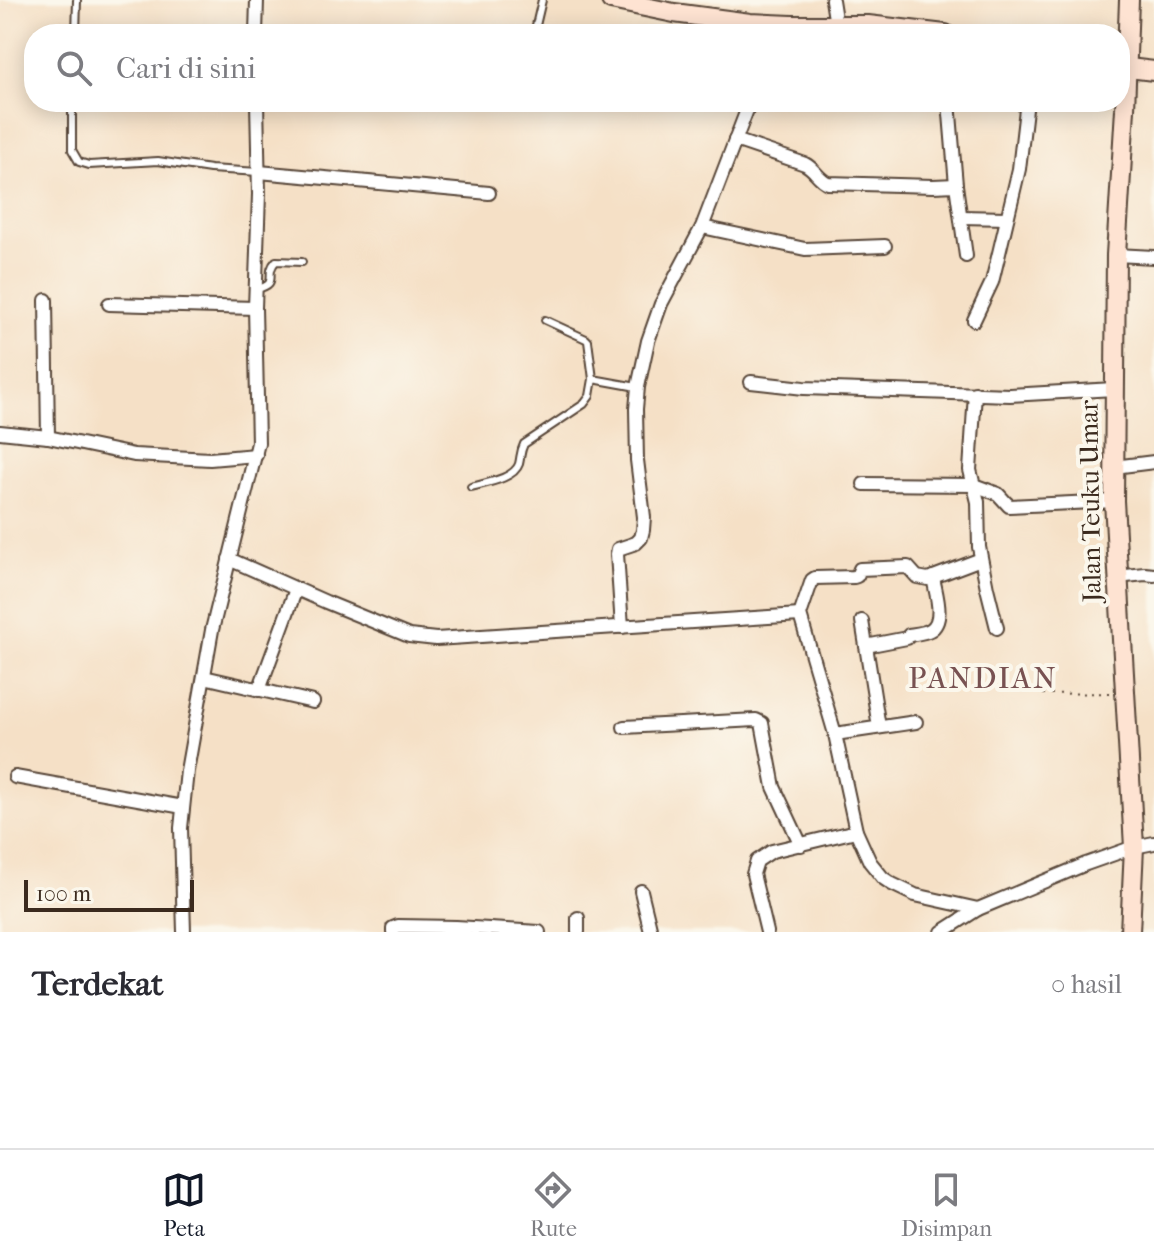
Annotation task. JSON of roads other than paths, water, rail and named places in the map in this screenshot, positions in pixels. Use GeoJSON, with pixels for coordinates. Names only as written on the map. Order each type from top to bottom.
{"type":"FeatureCollection","features":[{"type":"Feature","properties":{"kind":"main road"},"geometry":{"type":"LineString","coordinates":[[611,0],[674,13],[756,24]]}},
{"type":"Feature","properties":{"kind":"main road","name":"Jalan Teuku Umar"},"geometry":{"type":"LineString","coordinates":[[1127,24],[1129,0]]}},
{"type":"Feature","properties":{"kind":"main road"},"geometry":{"type":"LineString","coordinates":[[1130,69],[1154,71]]}},
{"type":"Feature","properties":{"kind":"main road","name":"Jalan Teuku Umar"},"geometry":{"type":"LineString","coordinates":[[1122,112],[1116,255],[1114,501],[1134,847],[1130,932]]}},
{"type":"Feature","properties":{"kind":"street"},"geometry":{"type":"LineString","coordinates":[[256,24],[257,0]]}},
{"type":"Feature","properties":{"kind":"street"},"geometry":{"type":"LineString","coordinates":[[832,0],[836,24]]}},
{"type":"Feature","properties":{"kind":"street"},"geometry":{"type":"LineString","coordinates":[[184,932],[183,807],[187,771],[212,630],[256,455],[257,112]]}},
{"type":"Feature","properties":{"kind":"street"},"geometry":{"type":"LineString","coordinates":[[622,627],[618,549],[641,538],[644,517],[637,460],[636,409],[648,341],[661,304],[702,227],[746,112]]}},
{"type":"Feature","properties":{"kind":"street"},"geometry":{"type":"LineString","coordinates":[[950,112],[966,256]]}},
{"type":"Feature","properties":{"kind":"street"},"geometry":{"type":"LineString","coordinates":[[974,320],[992,282],[1019,169],[1026,112]]}},
{"type":"Feature","properties":{"kind":"street"},"geometry":{"type":"LineString","coordinates":[[735,140],[805,164],[828,183],[956,185]]}},
{"type":"Feature","properties":{"kind":"street"},"geometry":{"type":"LineString","coordinates":[[259,172],[489,193]]}},
{"type":"Feature","properties":{"kind":"street"},"geometry":{"type":"LineString","coordinates":[[961,217],[1007,218]]}},
{"type":"Feature","properties":{"kind":"street"},"geometry":{"type":"LineString","coordinates":[[702,227],[805,249],[885,246]]}},
{"type":"Feature","properties":{"kind":"street"},"geometry":{"type":"LineString","coordinates":[[1116,255],[1154,257]]}},
{"type":"Feature","properties":{"kind":"street"},"geometry":{"type":"LineString","coordinates":[[46,300],[48,437]]}},
{"type":"Feature","properties":{"kind":"street"},"geometry":{"type":"LineString","coordinates":[[109,304],[255,308]]}},
{"type":"Feature","properties":{"kind":"street"},"geometry":{"type":"LineString","coordinates":[[751,382],[804,388],[1010,395],[1114,389]]}},
{"type":"Feature","properties":{"kind":"street"},"geometry":{"type":"LineString","coordinates":[[975,393],[970,460],[978,502],[977,537],[997,628]]}},
{"type":"Feature","properties":{"kind":"street"},"geometry":{"type":"LineString","coordinates":[[0,432],[48,437],[134,455],[210,459],[256,455]]}},
{"type":"Feature","properties":{"kind":"street"},"geometry":{"type":"LineString","coordinates":[[1114,467],[1154,462]]}},
{"type":"Feature","properties":{"kind":"street"},"geometry":{"type":"LineString","coordinates":[[864,484],[974,485],[998,494],[1009,506],[1114,501]]}},
{"type":"Feature","properties":{"kind":"street"},"geometry":{"type":"LineString","coordinates":[[229,559],[409,636],[423,639],[800,615]]}},
{"type":"Feature","properties":{"kind":"street"},"geometry":{"type":"LineString","coordinates":[[978,909],[915,895],[883,878],[870,862],[856,831],[835,734],[800,615],[815,578],[854,577],[860,569],[908,567],[921,579],[981,559]]}},
{"type":"Feature","properties":{"kind":"street"},"geometry":{"type":"LineString","coordinates":[[1117,577],[1154,575]]}},
{"type":"Feature","properties":{"kind":"street"},"geometry":{"type":"LineString","coordinates":[[866,646],[907,638],[934,626],[939,613],[933,577]]}},
{"type":"Feature","properties":{"kind":"street"},"geometry":{"type":"LineString","coordinates":[[259,690],[296,589]]}},
{"type":"Feature","properties":{"kind":"street"},"geometry":{"type":"LineString","coordinates":[[862,621],[879,727]]}},
{"type":"Feature","properties":{"kind":"street"},"geometry":{"type":"LineString","coordinates":[[204,677],[313,702]]}},
{"type":"Feature","properties":{"kind":"street"},"geometry":{"type":"LineString","coordinates":[[624,727],[756,720],[762,723],[774,787],[801,845]]}},
{"type":"Feature","properties":{"kind":"street"},"geometry":{"type":"LineString","coordinates":[[835,734],[916,722]]}},
{"type":"Feature","properties":{"kind":"street"},"geometry":{"type":"LineString","coordinates":[[15,777],[183,807]]}},
{"type":"Feature","properties":{"kind":"street"},"geometry":{"type":"LineString","coordinates":[[767,932],[754,881],[753,868],[757,861],[772,851],[856,831]]}},
{"type":"Feature","properties":{"kind":"street"},"geometry":{"type":"LineString","coordinates":[[942,932],[978,909],[1086,864],[1154,843]]}},
{"type":"Feature","properties":{"kind":"street"},"geometry":{"type":"LineString","coordinates":[[641,891],[651,932]]}},
{"type":"Feature","properties":{"kind":"street"},"geometry":{"type":"LineString","coordinates":[[578,918],[578,932]]}},
{"type":"Feature","properties":{"kind":"street"},"geometry":{"type":"LineString","coordinates":[[393,932],[393,928],[398,926],[539,932]]}},
{"type":"Feature","properties":{"kind":"lane"},"geometry":{"type":"LineString","coordinates":[[76,24],[77,0]]}},
{"type":"Feature","properties":{"kind":"lane"},"geometry":{"type":"LineString","coordinates":[[536,24],[542,0]]}},
{"type":"Feature","properties":{"kind":"lane"},"geometry":{"type":"LineString","coordinates":[[72,112],[72,150],[79,162],[89,165],[158,161],[259,172]]}},
{"type":"Feature","properties":{"kind":"lane"},"geometry":{"type":"LineString","coordinates":[[257,289],[270,284],[271,266],[276,261],[302,262]]}},
{"type":"Feature","properties":{"kind":"lane"},"geometry":{"type":"LineString","coordinates":[[471,487],[510,475],[519,465],[519,452],[524,444],[584,404],[590,396],[593,379],[588,341],[545,320]]}},
{"type":"Feature","properties":{"kind":"lane"},"geometry":{"type":"LineString","coordinates":[[593,379],[638,387]]}},
{"type":"Feature","properties":{"kind":"district","name":"PANDIAN"},"geometry":{"type":"Point","coordinates":[983,678]}}]}
